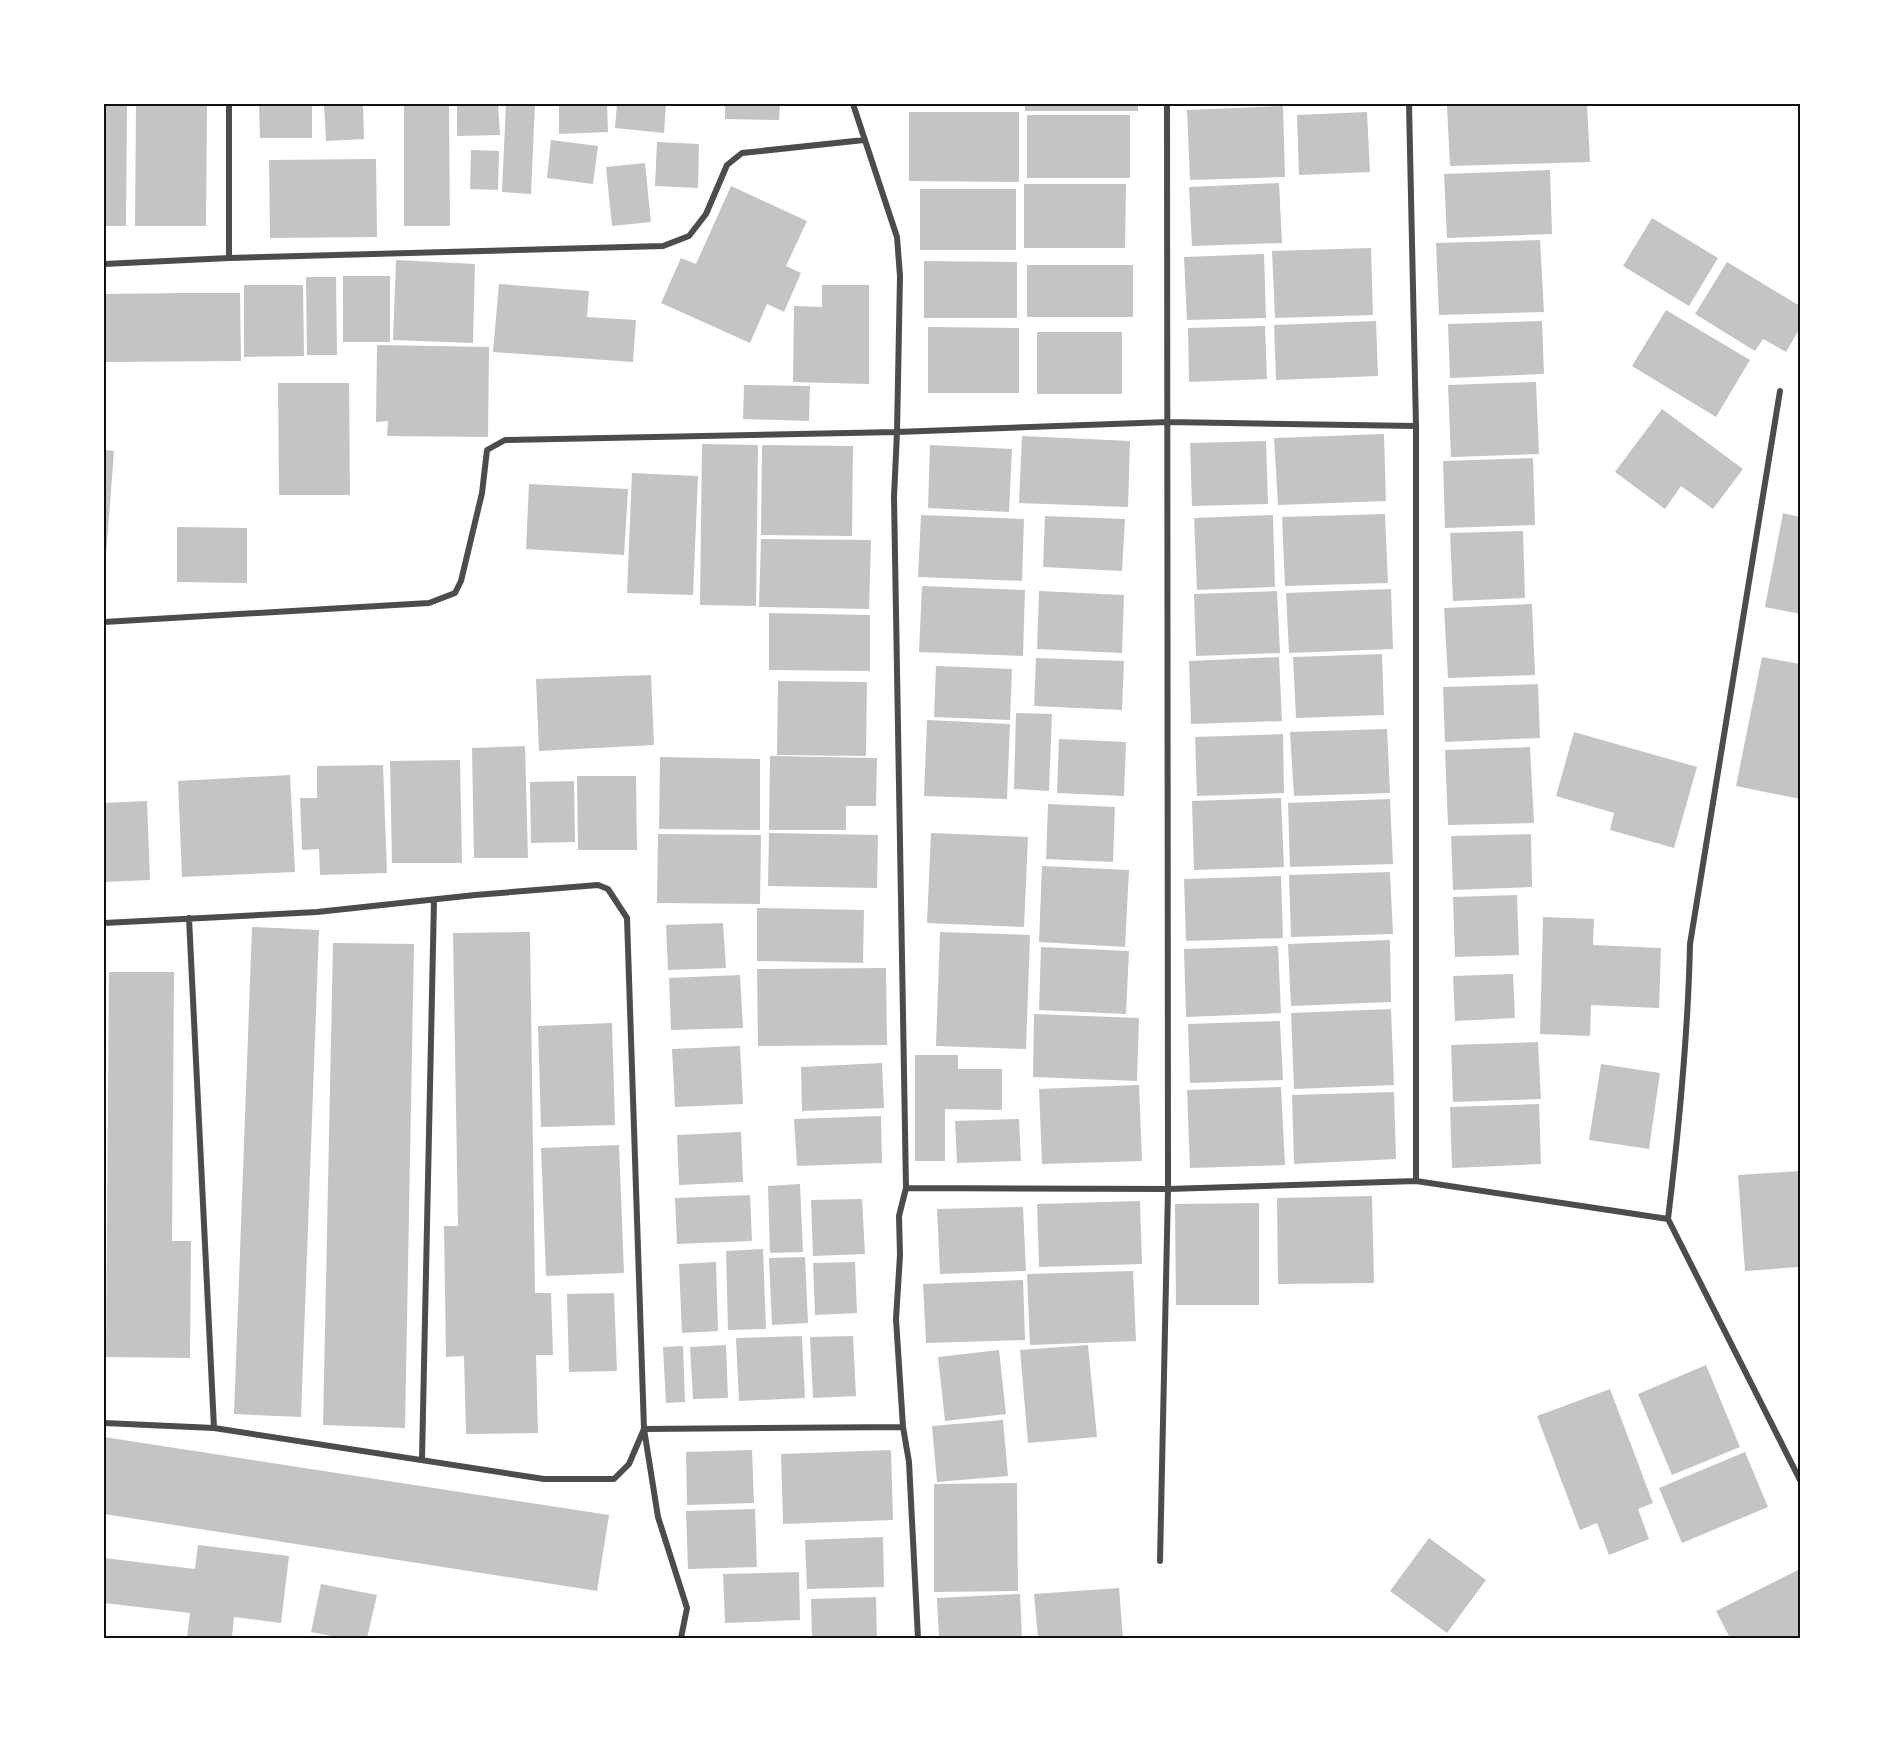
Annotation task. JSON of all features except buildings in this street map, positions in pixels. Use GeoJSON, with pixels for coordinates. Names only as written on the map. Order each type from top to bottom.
{"type":"FeatureCollection","features":[{"type":"Feature","properties":{"kind":"street"},"geometry":{"type":"LineString","coordinates":[[229,104],[229,258]]}},
{"type":"Feature","properties":{"kind":"street"},"geometry":{"type":"LineString","coordinates":[[853,104],[897,237],[900,276],[894,497],[906,1188],[899,1216],[900,1255],[896,1319],[903,1427],[909,1462],[918,1638]]}},
{"type":"Feature","properties":{"kind":"street"},"geometry":{"type":"LineString","coordinates":[[1160,1561],[1168,1189],[1167,104]]}},
{"type":"Feature","properties":{"kind":"street"},"geometry":{"type":"LineString","coordinates":[[1409,104],[1416,426],[1416,1181]]}},
{"type":"Feature","properties":{"kind":"street"},"geometry":{"type":"LineString","coordinates":[[104,264],[229,258],[663,246],[689,236],[706,214],[727,165],[742,153],[864,140]]}},
{"type":"Feature","properties":{"kind":"street"},"geometry":{"type":"LineString","coordinates":[[1780,391],[1690,944],[1678,1139],[1668,1219],[1800,1480]]}},
{"type":"Feature","properties":{"kind":"street"},"geometry":{"type":"LineString","coordinates":[[104,622],[429,603],[455,593],[461,581],[482,493],[487,450],[505,440],[897,432],[1168,422],[1416,426]]}},
{"type":"Feature","properties":{"kind":"street"},"geometry":{"type":"LineString","coordinates":[[104,923],[318,912],[475,895],[598,885],[608,889],[627,918],[644,1429],[658,1517],[687,1608],[681,1638]]}},
{"type":"Feature","properties":{"kind":"street"},"geometry":{"type":"LineString","coordinates":[[422,1459],[434,900]]}},
{"type":"Feature","properties":{"kind":"street"},"geometry":{"type":"LineString","coordinates":[[189,918],[214,1428]]}},
{"type":"Feature","properties":{"kind":"street"},"geometry":{"type":"LineString","coordinates":[[906,1188],[1168,1189],[1416,1181],[1668,1219]]}},
{"type":"Feature","properties":{"kind":"street"},"geometry":{"type":"LineString","coordinates":[[104,1423],[214,1428],[544,1479],[614,1479],[629,1464],[644,1429]]}},
{"type":"Feature","properties":{"kind":"street"},"geometry":{"type":"LineString","coordinates":[[644,1429],[903,1427]]}}]}
